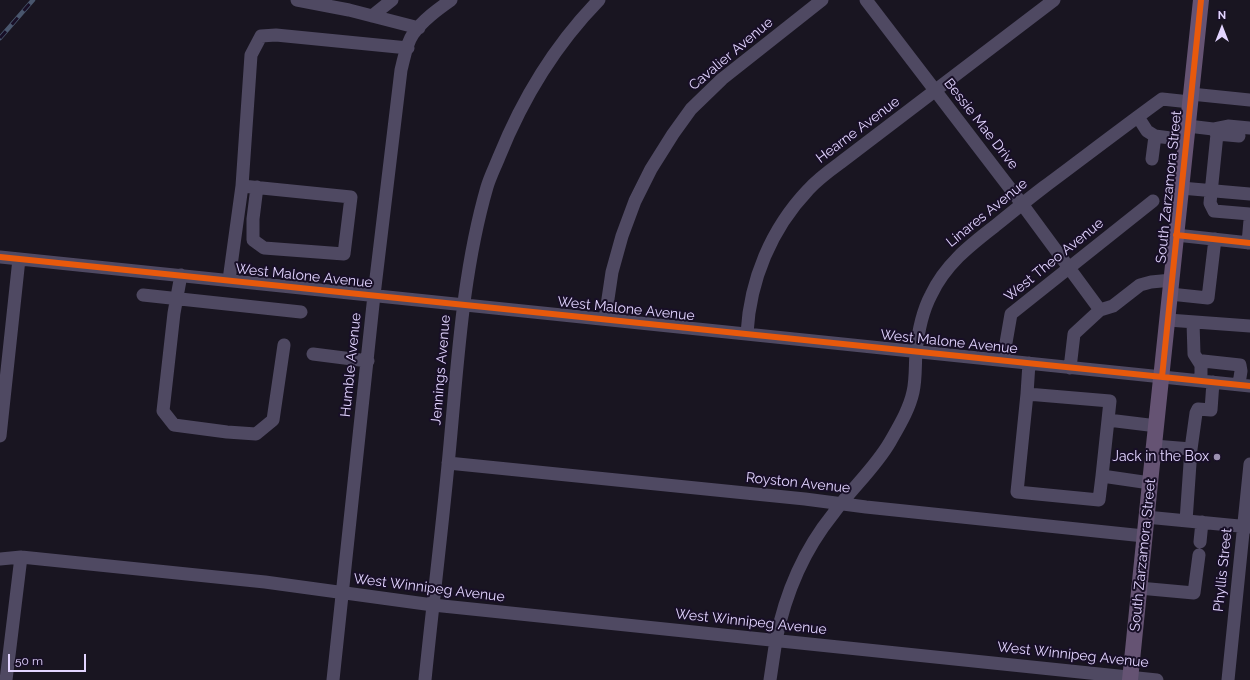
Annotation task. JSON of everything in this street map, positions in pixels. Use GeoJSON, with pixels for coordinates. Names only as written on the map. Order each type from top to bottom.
{"type":"FeatureCollection","features":[{"type":"Feature","properties":{"kind":"main road","name":"South Zarzamora Street"},"geometry":{"type":"LineString","coordinates":[[1130,679],[1201,0]]}},
{"type":"Feature","properties":{"kind":"street"},"geometry":{"type":"LineString","coordinates":[[299,0],[419,28]]}},
{"type":"Feature","properties":{"kind":"street"},"geometry":{"type":"LineString","coordinates":[[372,16],[392,0]]}},
{"type":"Feature","properties":{"kind":"street","name":"Humble Avenue"},"geometry":{"type":"LineString","coordinates":[[333,680],[374,295],[401,70],[413,34],[434,12],[451,0]]}},
{"type":"Feature","properties":{"kind":"street","name":"Jennings Avenue"},"geometry":{"type":"LineString","coordinates":[[425,680],[464,305],[476,228],[488,185],[508,135],[533,88],[563,43],[599,0]]}},
{"type":"Feature","properties":{"kind":"street","name":"Cavalier Avenue"},"geometry":{"type":"LineString","coordinates":[[605,319],[612,272],[622,236],[635,201],[651,168],[673,134],[691,109],[722,79],[822,0]]}},
{"type":"Feature","properties":{"kind":"street","name":"Bessie Mae Drive"},"geometry":{"type":"LineString","coordinates":[[866,0],[1022,204],[1100,310]]}},
{"type":"Feature","properties":{"kind":"street","name":"Hearne Avenue"},"geometry":{"type":"LineString","coordinates":[[747,333],[749,310],[760,267],[790,210],[808,190],[821,178],[1054,0]]}},
{"type":"Feature","properties":{"kind":"street"},"geometry":{"type":"LineString","coordinates":[[229,280],[242,186],[251,55],[261,36],[276,35],[408,48]]}},
{"type":"Feature","properties":{"kind":"street","name":"Linares Avenue"},"geometry":{"type":"LineString","coordinates":[[770,680],[776,640],[788,597],[801,565],[818,534],[877,462],[889,444],[909,406],[913,393],[916,369],[916,351],[924,310],[945,270],[966,248],[1162,99],[1191,98],[1250,100]]}},
{"type":"Feature","properties":{"kind":"street"},"geometry":{"type":"LineString","coordinates":[[1138,117],[1147,131],[1155,136],[1215,132],[1247,135]]}},
{"type":"Feature","properties":{"kind":"street"},"geometry":{"type":"LineString","coordinates":[[1215,132],[1210,203],[1214,211],[1250,214]]}},
{"type":"Feature","properties":{"kind":"street"},"geometry":{"type":"LineString","coordinates":[[1152,159],[1155,136]]}},
{"type":"Feature","properties":{"kind":"street"},"geometry":{"type":"LineString","coordinates":[[242,186],[257,187],[351,197],[344,254],[264,248],[253,240],[253,219],[257,187]]}},
{"type":"Feature","properties":{"kind":"street"},"geometry":{"type":"LineString","coordinates":[[1181,188],[1250,194]]}},
{"type":"Feature","properties":{"kind":"street","name":"West Theo Avenue"},"geometry":{"type":"LineString","coordinates":[[1003,360],[1012,314],[1153,202]]}},
{"type":"Feature","properties":{"kind":"street"},"geometry":{"type":"LineString","coordinates":[[1176,235],[1249,243],[1250,220]]}},
{"type":"Feature","properties":{"kind":"street"},"geometry":{"type":"LineString","coordinates":[[1070,368],[1074,334],[1100,310],[1113,306],[1140,285],[1151,282],[1208,298],[1215,239]]}},
{"type":"Feature","properties":{"kind":"street","name":"West Malone Avenue"},"geometry":{"type":"LineString","coordinates":[[0,257],[1245,385]]}},
{"type":"Feature","properties":{"kind":"street"},"geometry":{"type":"LineString","coordinates":[[0,436],[19,259]]}},
{"type":"Feature","properties":{"kind":"street"},"geometry":{"type":"LineString","coordinates":[[181,275],[174,313],[163,411],[174,425],[256,434],[273,420],[284,345]]}},
{"type":"Feature","properties":{"kind":"street"},"geometry":{"type":"LineString","coordinates":[[143,295],[302,312]]}},
{"type":"Feature","properties":{"kind":"street"},"geometry":{"type":"LineString","coordinates":[[1168,320],[1250,326]]}},
{"type":"Feature","properties":{"kind":"street"},"geometry":{"type":"LineString","coordinates":[[1186,521],[1191,450],[1196,413],[1198,409],[1211,410],[1207,382],[1201,365],[1194,354],[1193,322]]}},
{"type":"Feature","properties":{"kind":"street"},"geometry":{"type":"LineString","coordinates":[[313,354],[368,361]]}},
{"type":"Feature","properties":{"kind":"street"},"geometry":{"type":"LineString","coordinates":[[1201,365],[1203,362],[1240,365],[1245,385]]}},
{"type":"Feature","properties":{"kind":"street"},"geometry":{"type":"LineString","coordinates":[[1027,394],[1110,401],[1100,500],[1017,492],[1029,363]]}},
{"type":"Feature","properties":{"kind":"street"},"geometry":{"type":"LineString","coordinates":[[1108,420],[1156,426]]}},
{"type":"Feature","properties":{"kind":"street"},"geometry":{"type":"LineString","coordinates":[[1154,446],[1191,450]]}},
{"type":"Feature","properties":{"kind":"street","name":"Royston Avenue"},"geometry":{"type":"LineString","coordinates":[[448,463],[842,503],[874,508],[1144,536]]}},
{"type":"Feature","properties":{"kind":"street","name":"Phyllis Street"},"geometry":{"type":"LineString","coordinates":[[1228,680],[1247,526],[1250,464]]}},
{"type":"Feature","properties":{"kind":"street"},"geometry":{"type":"LineString","coordinates":[[1102,476],[1150,483]]}},
{"type":"Feature","properties":{"kind":"street"},"geometry":{"type":"LineString","coordinates":[[1146,517],[1247,526]]}},
{"type":"Feature","properties":{"kind":"street"},"geometry":{"type":"LineString","coordinates":[[1139,588],[1194,593],[1202,522]]}},
{"type":"Feature","properties":{"kind":"street"},"geometry":{"type":"LineString","coordinates":[[6,680],[21,557]]}},
{"type":"Feature","properties":{"kind":"street","name":"West Winnipeg Avenue"},"geometry":{"type":"LineString","coordinates":[[0,559],[21,557],[265,582],[342,594],[433,605],[776,640],[1130,679],[1157,680]]}},
{"type":"Feature","properties":{"kind":"railway"},"geometry":{"type":"LineString","coordinates":[[0,38],[33,0]]}},
{"type":"Feature","properties":{"kind":"cycle path"},"geometry":{"type":"LineString","coordinates":[[1162,377],[1201,0]]}},
{"type":"Feature","properties":{"kind":"cycle path"},"geometry":{"type":"LineString","coordinates":[[1176,235],[1250,243]]}},
{"type":"Feature","properties":{"kind":"cycle path"},"geometry":{"type":"LineString","coordinates":[[0,257],[1250,386]]}},
{"type":"Feature","properties":{"kind":"place","name":"Jack in the Box"},"geometry":{"type":"Point","coordinates":[1217,457]}}]}
